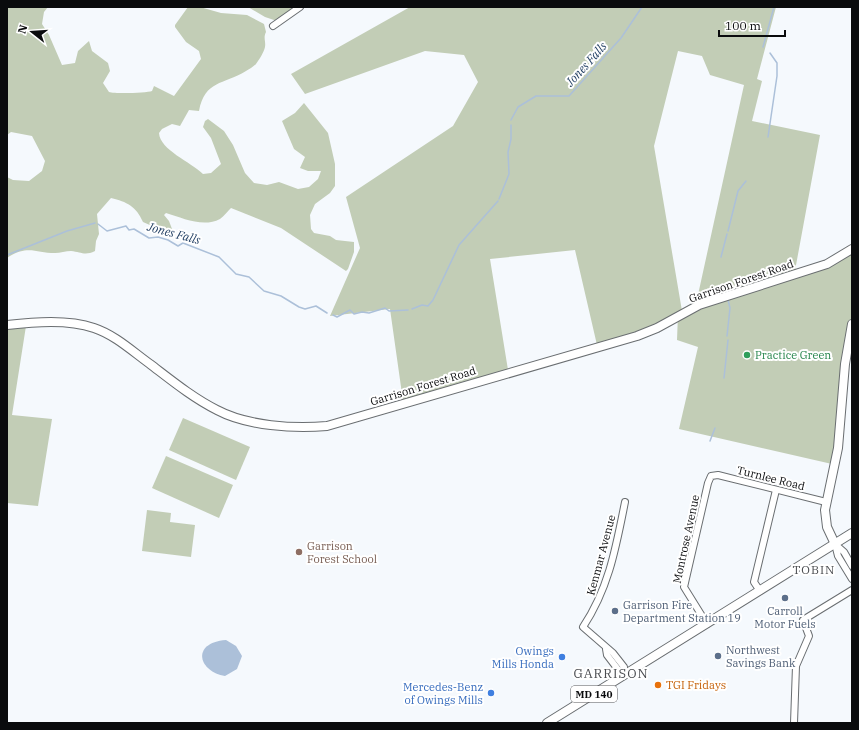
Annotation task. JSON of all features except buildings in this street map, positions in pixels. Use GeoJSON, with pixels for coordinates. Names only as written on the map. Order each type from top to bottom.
{"type":"FeatureCollection","features":[{"type":"Feature","properties":{"kind":"main road","name":"Garrison Forest Road"},"geometry":{"type":"LineString","coordinates":[[7,325],[58,323],[93,327],[111,336],[199,399],[226,415],[243,420],[284,426],[323,426],[342,422],[636,336],[658,328],[699,305],[827,264],[852,249]]}},
{"type":"Feature","properties":{"kind":"main road"},"geometry":{"type":"LineString","coordinates":[[835,544],[826,524],[826,502],[839,440],[845,364],[852,324]]}},
{"type":"Feature","properties":{"kind":"main road","name":"MD 140"},"geometry":{"type":"LineString","coordinates":[[547,723],[852,533]]}},
{"type":"Feature","properties":{"kind":"street"},"geometry":{"type":"LineString","coordinates":[[273,26],[300,7]]}},
{"type":"Feature","properties":{"kind":"street","name":"Turnlee Road"},"geometry":{"type":"LineString","coordinates":[[711,476],[718,475],[826,502]]}},
{"type":"Feature","properties":{"kind":"street","name":"Montrose Avenue"},"geometry":{"type":"LineString","coordinates":[[707,624],[684,587],[708,483],[711,476]]}},
{"type":"Feature","properties":{"kind":"street"},"geometry":{"type":"LineString","coordinates":[[760,591],[754,582],[776,490]]}},
{"type":"Feature","properties":{"kind":"street","name":"Kenmar Avenue"},"geometry":{"type":"LineString","coordinates":[[623,676],[624,667],[613,654],[583,627],[594,611],[603,591],[625,502]]}},
{"type":"Feature","properties":{"kind":"street"},"geometry":{"type":"LineString","coordinates":[[835,544],[844,552],[852,566]]}},
{"type":"Feature","properties":{"kind":"street"},"geometry":{"type":"LineString","coordinates":[[835,544],[838,556],[852,579]]}},
{"type":"Feature","properties":{"kind":"street"},"geometry":{"type":"LineString","coordinates":[[794,723],[796,666],[810,636],[803,620],[852,590]]}},
{"type":"Feature","properties":{"kind":"green space"},"geometry":{"type":"Polygon","coordinates":[[[7,7],[48,7],[44,12],[42,24],[49,35],[62,65],[75,63],[78,51],[89,41],[92,51],[108,63],[110,71],[103,83],[109,92],[118,93],[149,92],[152,91],[154,86],[174,96],[201,59],[199,51],[186,42],[175,27],[188,7],[200,7],[221,13],[247,15],[264,24],[266,32],[265,47],[263,54],[256,64],[246,71],[210,88],[202,101],[199,111],[189,110],[180,126],[172,124],[162,129],[159,133],[161,139],[170,150],[203,174],[211,173],[221,164],[211,138],[203,127],[205,121],[208,119],[224,131],[233,145],[245,173],[254,183],[267,185],[279,182],[298,189],[309,187],[318,179],[321,171],[308,171],[300,168],[305,157],[294,149],[282,121],[295,113],[304,103],[328,133],[335,164],[335,186],[330,193],[315,204],[310,215],[311,229],[314,233],[330,236],[336,240],[354,242],[354,252],[348,269],[346,271],[281,228],[231,208],[220,219],[207,223],[193,221],[166,213],[164,215],[169,221],[172,229],[161,230],[143,222],[134,208],[122,201],[111,198],[97,214],[99,234],[96,241],[95,251],[86,253],[71,251],[48,253],[26,250],[20,251],[7,258],[7,177],[13,180],[29,181],[42,171],[45,161],[32,136],[11,132],[7,135],[7,7]]]}},
{"type":"Feature","properties":{"kind":"green space"},"geometry":{"type":"Polygon","coordinates":[[[248,7],[296,7],[277,21],[265,17],[248,7]]]}},
{"type":"Feature","properties":{"kind":"green space"},"geometry":{"type":"Polygon","coordinates":[[[410,7],[776,7],[757,79],[762,81],[752,121],[820,135],[794,276],[852,252],[852,314],[847,336],[832,464],[679,429],[698,347],[677,340],[678,314],[648,330],[597,345],[575,250],[490,259],[508,370],[403,401],[390,309],[330,316],[360,248],[346,197],[453,126],[478,82],[464,55],[425,51],[305,94],[291,74],[410,7]],[[678,51],[654,146],[682,311],[696,304],[744,85],[710,75],[702,56],[678,51]]]}},
{"type":"Feature","properties":{"kind":"green space"},"geometry":{"type":"Polygon","coordinates":[[[26,326],[12,415],[52,419],[38,506],[7,503],[7,327],[26,326]]]}},
{"type":"Feature","properties":{"kind":"green space"},"geometry":{"type":"Polygon","coordinates":[[[183,418],[250,447],[236,480],[169,450],[183,418]]]}},
{"type":"Feature","properties":{"kind":"green space"},"geometry":{"type":"Polygon","coordinates":[[[166,456],[233,485],[219,518],[152,488],[166,456]]]}},
{"type":"Feature","properties":{"kind":"green space"},"geometry":{"type":"Polygon","coordinates":[[[147,510],[171,513],[170,522],[195,525],[191,557],[142,551],[147,510]]]}},
{"type":"Feature","properties":{"kind":"water"},"geometry":{"type":"Polygon","coordinates":[[[226,640],[236,646],[242,656],[237,669],[225,676],[209,669],[204,664],[202,658],[203,652],[207,646],[215,642],[226,640]]]}},
{"type":"Feature","properties":{"kind":"waterway","name":"Jones Falls"},"geometry":{"type":"LineString","coordinates":[[511,120],[518,107],[536,96],[569,96],[621,38],[642,7]]}},
{"type":"Feature","properties":{"kind":"waterway"},"geometry":{"type":"LineString","coordinates":[[763,47],[774,7]]}},
{"type":"Feature","properties":{"kind":"waterway"},"geometry":{"type":"LineString","coordinates":[[768,137],[777,76],[777,63],[770,53]]}},
{"type":"Feature","properties":{"kind":"waterway","name":"Jones Falls"},"geometry":{"type":"LineString","coordinates":[[499,199],[509,174],[508,152],[511,139],[511,125]]}},
{"type":"Feature","properties":{"kind":"waterway"},"geometry":{"type":"LineString","coordinates":[[728,231],[738,191],[746,181]]}},
{"type":"Feature","properties":{"kind":"waterway","name":"Jones Falls"},"geometry":{"type":"LineString","coordinates":[[412,309],[422,305],[428,306],[433,300],[459,245],[498,201]]}},
{"type":"Feature","properties":{"kind":"waterway","name":"Jones Falls"},"geometry":{"type":"LineString","coordinates":[[7,255],[67,231],[95,223]]}},
{"type":"Feature","properties":{"kind":"waterway","name":"Jones Falls"},"geometry":{"type":"LineString","coordinates":[[98,224],[107,231],[126,226],[129,230],[134,229],[149,238],[158,237],[168,240],[178,246],[183,243],[219,257],[236,274],[249,277],[264,291],[281,296],[299,307],[305,309],[316,306],[327,313]]}},
{"type":"Feature","properties":{"kind":"waterway"},"geometry":{"type":"LineString","coordinates":[[721,257],[727,234]]}},
{"type":"Feature","properties":{"kind":"waterway"},"geometry":{"type":"LineString","coordinates":[[727,336],[730,308],[728,300]]}},
{"type":"Feature","properties":{"kind":"waterway","name":"Jones Falls"},"geometry":{"type":"LineString","coordinates":[[333,315],[337,317],[350,310],[354,314],[362,312],[369,313],[385,308],[389,311],[408,310]]}},
{"type":"Feature","properties":{"kind":"waterway"},"geometry":{"type":"LineString","coordinates":[[724,378],[728,340]]}},
{"type":"Feature","properties":{"kind":"waterway"},"geometry":{"type":"LineString","coordinates":[[710,441],[715,428]]}},
{"type":"Feature","properties":{"kind":"place","name":"Practice Green"},"geometry":{"type":"Point","coordinates":[747,355]}},
{"type":"Feature","properties":{"kind":"place","name":"Garrison Forest School"},"geometry":{"type":"Point","coordinates":[299,552]}},
{"type":"Feature","properties":{"kind":"place","name":"Carroll Motor Fuels"},"geometry":{"type":"Point","coordinates":[785,598]}},
{"type":"Feature","properties":{"kind":"place","name":"Garrison Fire Department Station 19"},"geometry":{"type":"Point","coordinates":[615,611]}},
{"type":"Feature","properties":{"kind":"place","name":"Northwest Savings Bank"},"geometry":{"type":"Point","coordinates":[718,656]}},
{"type":"Feature","properties":{"kind":"place","name":"Owings Mills Honda"},"geometry":{"type":"Point","coordinates":[562,657]}},
{"type":"Feature","properties":{"kind":"place","name":"TGI Fridays"},"geometry":{"type":"Point","coordinates":[658,685]}},
{"type":"Feature","properties":{"kind":"place","name":"Mercedes-Benz of Owings Mills"},"geometry":{"type":"Point","coordinates":[491,693]}},
{"type":"Feature","properties":{"kind":"district","name":"TOBIN"},"geometry":{"type":"Point","coordinates":[814,569]}},
{"type":"Feature","properties":{"kind":"district","name":"GARRISON"},"geometry":{"type":"Point","coordinates":[611,673]}}]}
